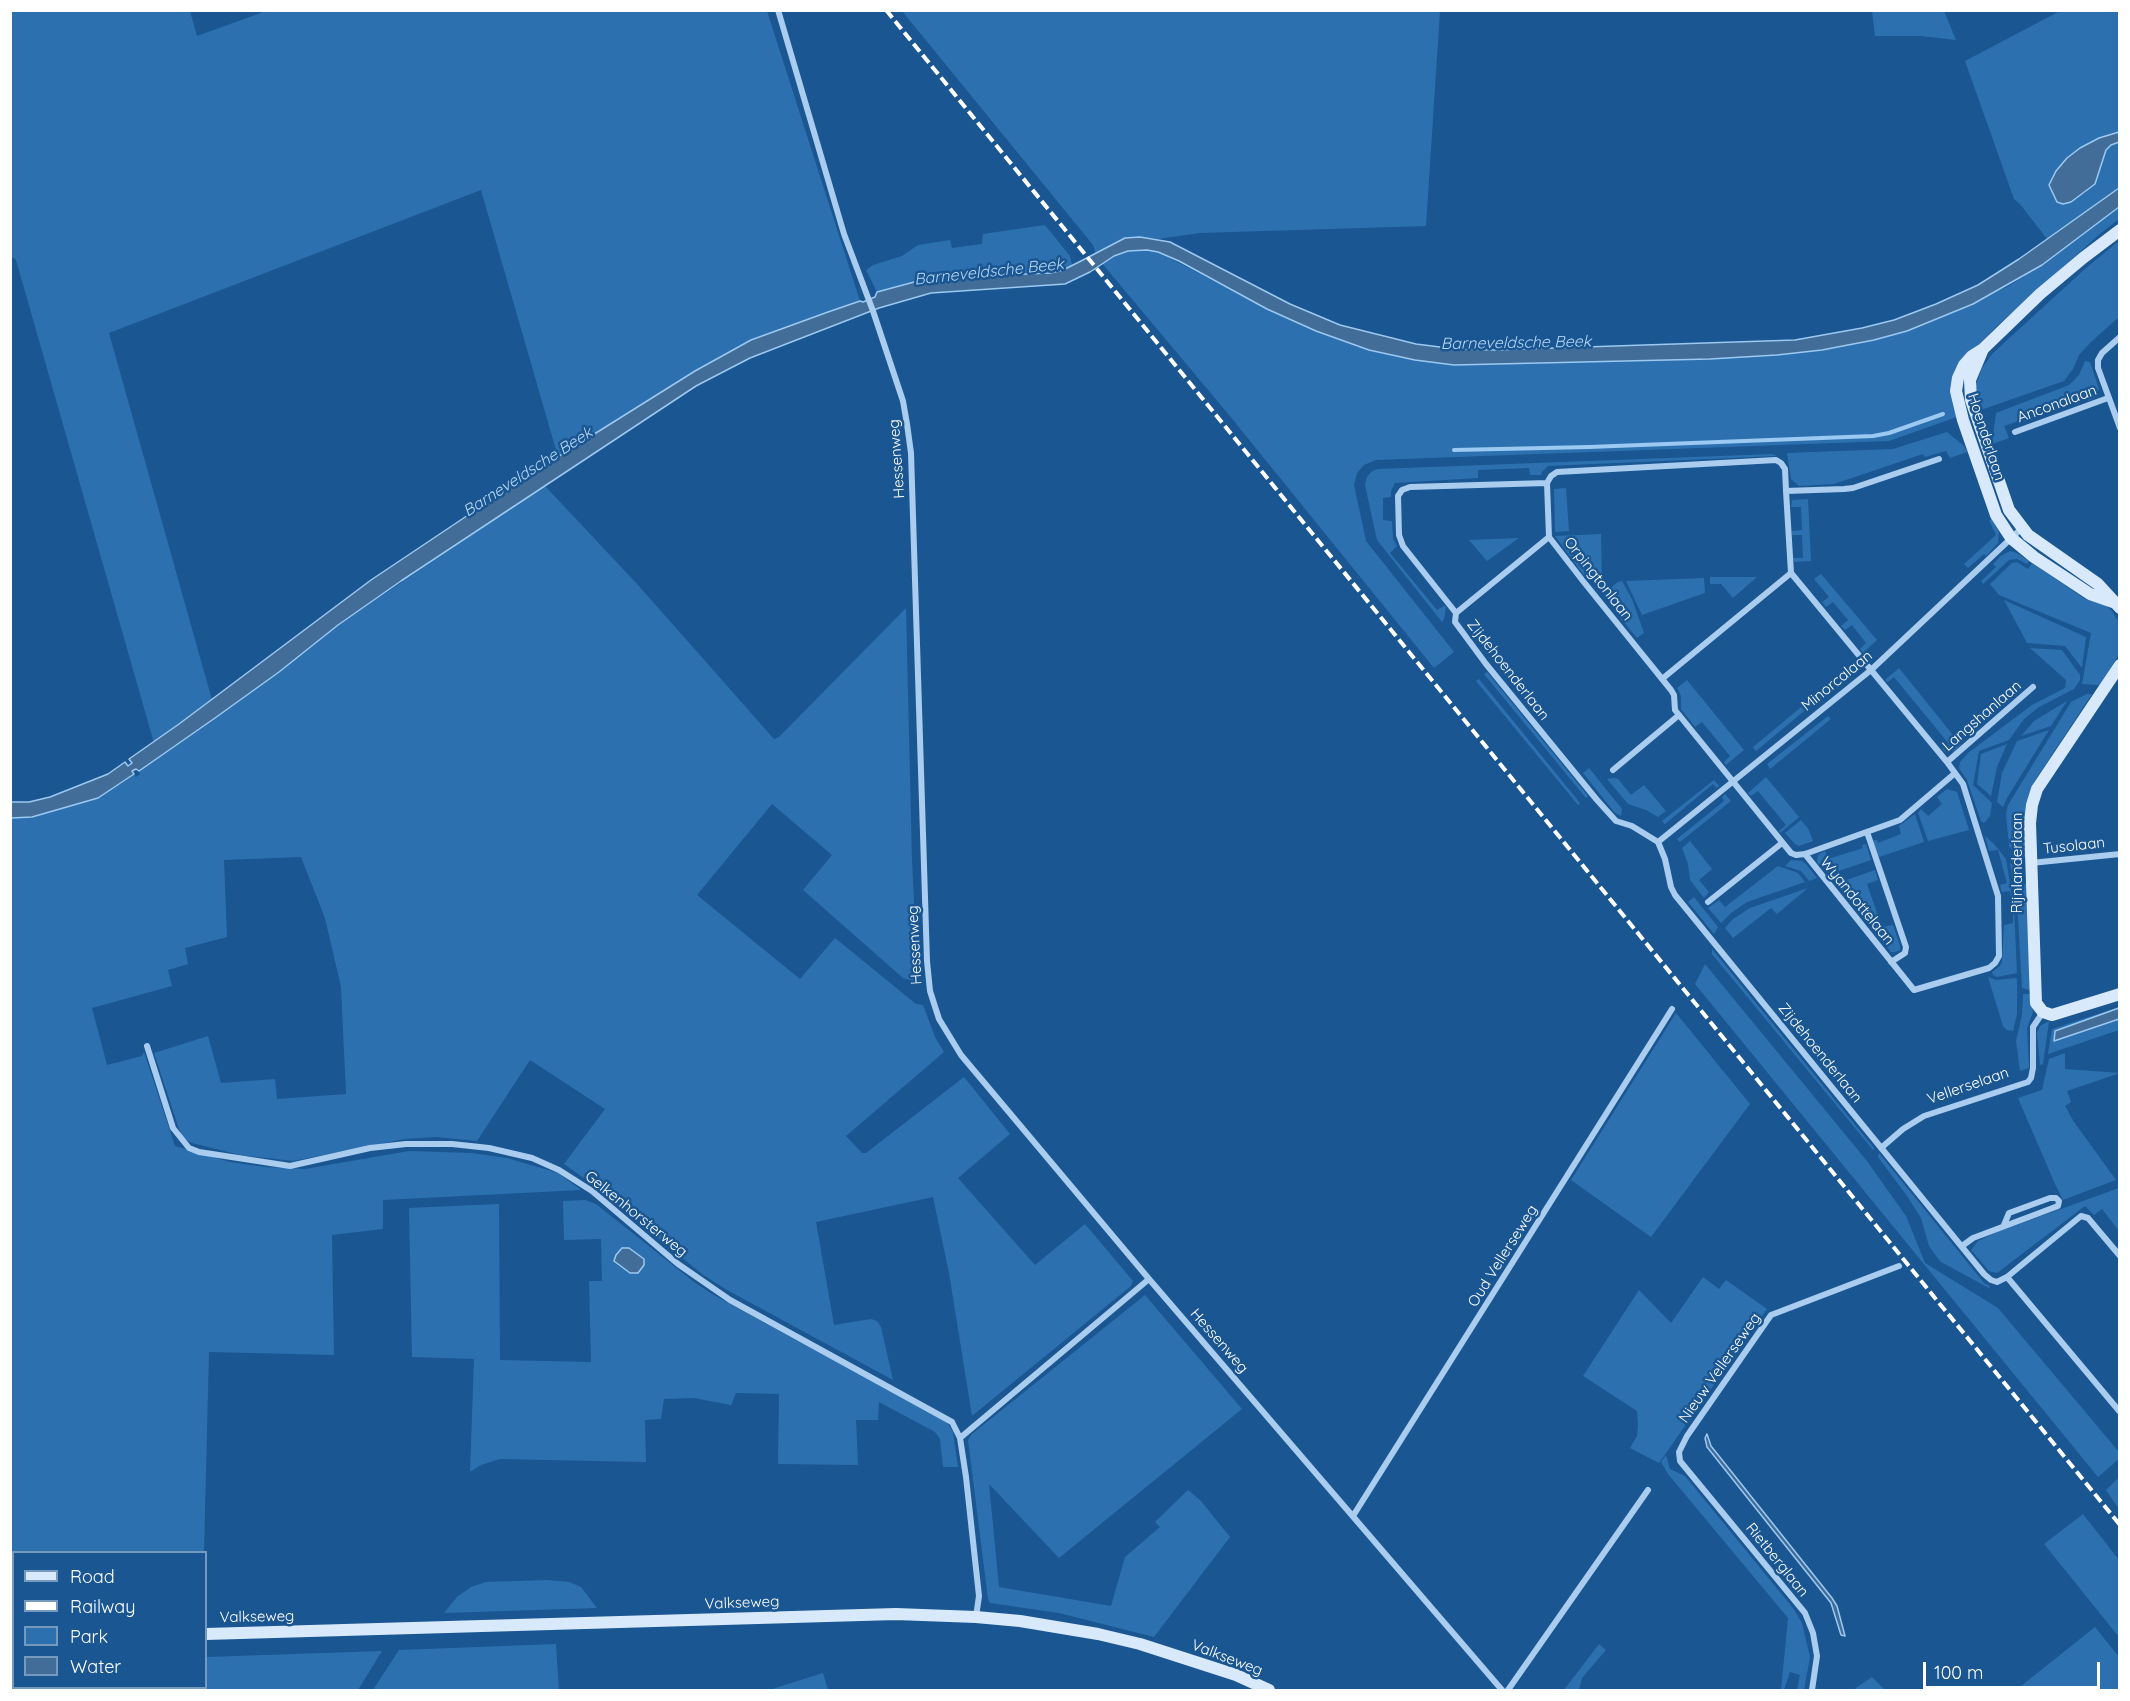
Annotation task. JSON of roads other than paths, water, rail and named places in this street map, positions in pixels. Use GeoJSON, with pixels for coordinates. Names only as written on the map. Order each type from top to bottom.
{"type":"FeatureCollection","features":[{"type":"Feature","properties":{"kind":"street","name":"Hessenweg"},"geometry":{"type":"LineString","coordinates":[[778,10],[835,206],[903,401],[911,453],[927,961],[933,1004],[949,1039],[961,1055],[1149,1279],[1502,1690]]}},
{"type":"Feature","properties":{"kind":"street","name":"Hoenderlaan"},"geometry":{"type":"LineString","coordinates":[[2116,605],[2090,594],[2034,557],[2012,538],[1996,515],[1958,404],[1956,391],[1964,364],[1983,349],[2040,294],[2120,230]]}},
{"type":"Feature","properties":{"kind":"street","name":"Anconalaan"},"geometry":{"type":"LineString","coordinates":[[2120,338],[2102,353],[2098,360],[2098,368],[2120,428]]}},
{"type":"Feature","properties":{"kind":"street","name":"Hoenderlaan"},"geometry":{"type":"LineString","coordinates":[[1983,349],[1970,380],[1971,400],[2009,510],[2022,528],[2042,546],[2098,584],[2116,605]]}},
{"type":"Feature","properties":{"kind":"street","name":"Anconalaan"},"geometry":{"type":"LineString","coordinates":[[2015,432],[2108,398]]}},
{"type":"Feature","properties":{"kind":"street"},"geometry":{"type":"LineString","coordinates":[[1662,678],[1791,573],[1786,491],[1853,488],[1939,459]]}},
{"type":"Feature","properties":{"kind":"street","name":"Zijdehoenderlaan"},"geometry":{"type":"LineString","coordinates":[[1786,491],[1785,469],[1776,460],[1557,472],[1547,483],[1410,487],[1402,490],[1398,496],[1399,535],[1403,546],[1456,613],[1455,622],[1486,664],[1611,817],[1644,832],[1658,842],[1675,895],[1881,1148],[1991,1280],[1997,1282],[2007,1277]]}},
{"type":"Feature","properties":{"kind":"street","name":"Orpingtonlaan"},"geometry":{"type":"LineString","coordinates":[[1547,483],[1550,537],[1662,678],[1674,695],[1674,705],[1679,715],[1733,781]]}},
{"type":"Feature","properties":{"kind":"street","name":"Minorcalaan"},"geometry":{"type":"LineString","coordinates":[[1658,842],[1871,670],[2022,528]]}},
{"type":"Feature","properties":{"kind":"street"},"geometry":{"type":"LineString","coordinates":[[1456,613],[1550,537]]}},
{"type":"Feature","properties":{"kind":"street","name":"Langshanlaan"},"geometry":{"type":"LineString","coordinates":[[1791,573],[1963,784],[1998,896],[1999,956],[1995,963],[1989,968],[1914,990]]}},
{"type":"Feature","properties":{"kind":"street","name":"Rijnlanderlaan"},"geometry":{"type":"LineString","coordinates":[[2043,1012],[2036,1003],[2035,997],[2031,863],[2032,805],[2037,789],[2120,665]]}},
{"type":"Feature","properties":{"kind":"street","name":"Langshanlaan"},"geometry":{"type":"LineString","coordinates":[[1947,762],[2032,687]]}},
{"type":"Feature","properties":{"kind":"street"},"geometry":{"type":"LineString","coordinates":[[1613,770],[1679,715]]}},
{"type":"Feature","properties":{"kind":"street","name":"Wyandottelaan"},"geometry":{"type":"LineString","coordinates":[[1733,781],[1782,843],[1796,855],[1805,854],[1900,820],[1954,774]]}},
{"type":"Feature","properties":{"kind":"street","name":"Wyandottelaan"},"geometry":{"type":"LineString","coordinates":[[1867,832],[1906,947],[1905,953],[1891,962]]}},
{"type":"Feature","properties":{"kind":"street"},"geometry":{"type":"LineString","coordinates":[[1708,902],[1782,843]]}},
{"type":"Feature","properties":{"kind":"street","name":"Wyandottelaan"},"geometry":{"type":"LineString","coordinates":[[1805,854],[1914,990]]}},
{"type":"Feature","properties":{"kind":"street","name":"Tusolaan"},"geometry":{"type":"LineString","coordinates":[[2031,863],[2120,854]]}},
{"type":"Feature","properties":{"kind":"street"},"geometry":{"type":"LineString","coordinates":[[2043,1012],[2052,1015],[2060,1014],[2120,994]]}},
{"type":"Feature","properties":{"kind":"street","name":"Oud Vellerseweg"},"geometry":{"type":"LineString","coordinates":[[1353,1516],[1672,1009]]}},
{"type":"Feature","properties":{"kind":"street","name":"Vellerselaan"},"geometry":{"type":"LineString","coordinates":[[1881,1148],[1903,1129],[1924,1116],[2028,1082],[2033,1068],[2033,1027],[2043,1012]]}},
{"type":"Feature","properties":{"kind":"street","name":"Gelkenhorsterweg"},"geometry":{"type":"LineString","coordinates":[[147,1046],[173,1128],[189,1148],[199,1152],[290,1166],[370,1148],[406,1144],[452,1144],[532,1158],[559,1170],[592,1191],[678,1264],[730,1300],[952,1422],[960,1438]]}},
{"type":"Feature","properties":{"kind":"street"},"geometry":{"type":"LineString","coordinates":[[1962,1246],[1973,1238],[2004,1225],[2058,1206],[2059,1201],[2056,1198],[2050,1198],[2009,1213],[2004,1225]]}},
{"type":"Feature","properties":{"kind":"street"},"geometry":{"type":"LineString","coordinates":[[2120,1256],[2088,1218],[2081,1216],[2007,1277],[2120,1412]]}},
{"type":"Feature","properties":{"kind":"street","name":"Nieuw Vellerseweg"},"geometry":{"type":"LineString","coordinates":[[1680,1461],[1679,1452],[1687,1436],[1771,1316],[1899,1266]]}},
{"type":"Feature","properties":{"kind":"street"},"geometry":{"type":"LineString","coordinates":[[976,1617],[979,1596],[960,1438],[1149,1279]]}},
{"type":"Feature","properties":{"kind":"street","name":"Rietberglaan"},"geometry":{"type":"LineString","coordinates":[[1680,1461],[1805,1613],[1813,1633],[1817,1656],[1812,1690]]}},
{"type":"Feature","properties":{"kind":"street"},"geometry":{"type":"LineString","coordinates":[[1508,1690],[1648,1490]]}},
{"type":"Feature","properties":{"kind":"street","name":"Valkseweg"},"geometry":{"type":"LineString","coordinates":[[207,1634],[896,1614],[976,1617],[1040,1624],[1140,1644],[1236,1676],[1269,1690]]}},
{"type":"Feature","properties":{"kind":"water"},"geometry":{"type":"Polygon","coordinates":[[[2119,132],[2119,142],[2106,150],[2095,184],[2071,202],[2063,204],[2057,202],[2049,185],[2056,171],[2067,158],[2099,138],[2119,132]]]}},
{"type":"Feature","properties":{"kind":"water"},"geometry":{"type":"Polygon","coordinates":[[[2119,188],[2119,207],[2042,265],[1973,304],[1907,331],[1874,340],[1822,350],[1777,355],[1710,359],[1454,365],[1415,360],[1369,350],[1316,331],[1267,309],[1179,261],[1147,250],[1128,251],[1114,256],[1090,272],[1065,284],[931,293],[879,308],[750,358],[696,386],[401,581],[338,625],[279,672],[215,718],[139,771],[136,769],[132,771],[134,774],[98,798],[32,817],[11,818],[10,802],[29,802],[50,797],[108,774],[125,762],[128,766],[132,763],[129,759],[371,580],[516,483],[695,371],[751,340],[860,301],[863,302],[875,297],[877,292],[929,278],[1050,273],[1063,270],[1125,238],[1140,237],[1170,242],[1290,304],[1340,325],[1416,344],[1456,349],[1494,350],[1795,340],[1894,320],[1978,285],[2019,259],[2119,188]]]}},
{"type":"Feature","properties":{"kind":"water"},"geometry":{"type":"Polygon","coordinates":[[[2119,1008],[2119,1019],[2054,1041],[2055,1031],[2119,1008]]]}},
{"type":"Feature","properties":{"kind":"water"},"geometry":{"type":"Polygon","coordinates":[[[622,1248],[629,1248],[644,1259],[644,1265],[638,1273],[630,1273],[614,1261],[622,1248]]]}},
{"type":"Feature","properties":{"kind":"water"},"geometry":{"type":"Polygon","coordinates":[[[1707,1434],[1711,1446],[1832,1598],[1837,1606],[1845,1636],[1841,1635],[1831,1603],[1707,1447],[1705,1438],[1707,1434]]]}},
{"type":"Feature","properties":{"kind":"waterway"},"geometry":{"type":"LineString","coordinates":[[1454,450],[1873,436],[1889,433],[1943,414]]}},
{"type":"Feature","properties":{"kind":"railway"},"geometry":{"type":"LineString","coordinates":[[886,10],[2120,1525]]}},
{"type":"Feature","properties":{"kind":"water label","name":"Barneveldsche Beek"},"geometry":{"type":"Point","coordinates":[989,272]}},
{"type":"Feature","properties":{"kind":"water label","name":"Barneveldsche Beek"},"geometry":{"type":"Point","coordinates":[1516,343]}},
{"type":"Feature","properties":{"kind":"water label","name":"Barneveldsche Beek"},"geometry":{"type":"Point","coordinates":[528,472]}}]}
